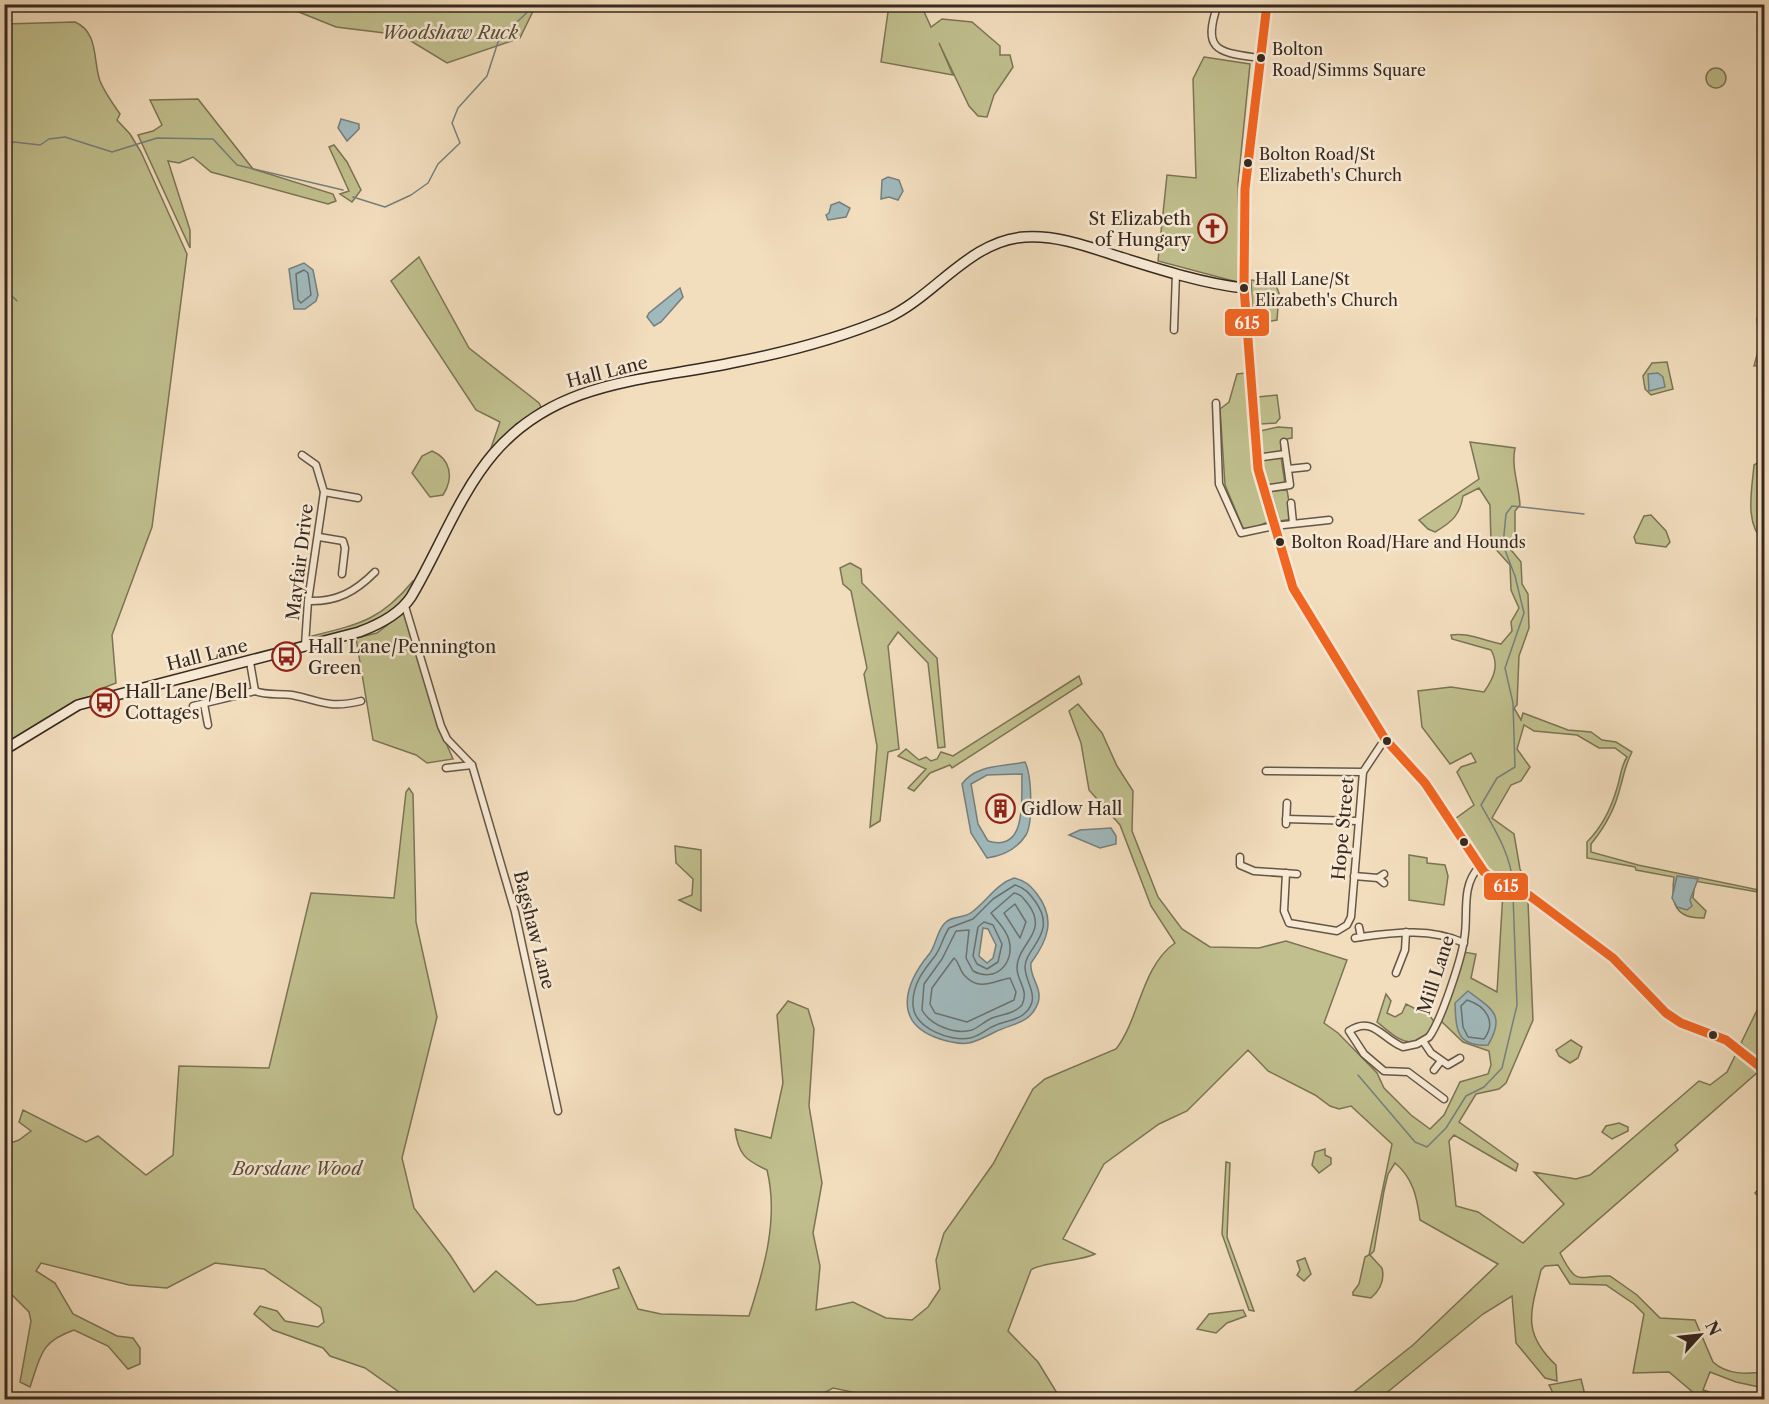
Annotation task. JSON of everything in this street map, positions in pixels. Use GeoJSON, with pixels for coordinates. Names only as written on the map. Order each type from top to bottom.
{"type":"FeatureCollection","features":[{"type":"Feature","properties":{"kind":"street"},"geometry":{"type":"LineString","coordinates":[[1218,4],[1211,36],[1215,46],[1228,54],[1259,58]]}},
{"type":"Feature","properties":{"kind":"street"},"geometry":{"type":"LineString","coordinates":[[1267,4],[1245,189],[1244,288],[1256,458],[1293,588],[1385,739],[1425,783],[1479,867],[1494,880],[1526,894],[1613,958],[1666,1013],[1681,1023],[1726,1040],[1764,1070]]}},
{"type":"Feature","properties":{"kind":"street","name":"Hall Lane"},"geometry":{"type":"LineString","coordinates":[[4,750],[78,705],[250,662],[373,627],[405,606],[432,561],[477,473],[525,422],[559,402],[605,386],[777,352],[883,319],[919,298],[974,257],[1014,238],[1053,238],[1244,288]]}},
{"type":"Feature","properties":{"kind":"street"},"geometry":{"type":"LineString","coordinates":[[1174,330],[1176,272]]}},
{"type":"Feature","properties":{"kind":"street"},"geometry":{"type":"LineString","coordinates":[[1216,403],[1219,484],[1241,533],[1293,523],[1329,520]]}},
{"type":"Feature","properties":{"kind":"street"},"geometry":{"type":"LineString","coordinates":[[1263,489],[1290,485],[1284,442]]}},
{"type":"Feature","properties":{"kind":"street"},"geometry":{"type":"LineString","coordinates":[[1256,458],[1286,454]]}},
{"type":"Feature","properties":{"kind":"street","name":"Mayfair Drive"},"geometry":{"type":"LineString","coordinates":[[302,455],[316,465],[324,492],[308,601],[305,645]]}},
{"type":"Feature","properties":{"kind":"street"},"geometry":{"type":"LineString","coordinates":[[1287,469],[1307,467]]}},
{"type":"Feature","properties":{"kind":"street"},"geometry":{"type":"LineString","coordinates":[[324,492],[358,498]]}},
{"type":"Feature","properties":{"kind":"street"},"geometry":{"type":"LineString","coordinates":[[1291,503],[1293,523]]}},
{"type":"Feature","properties":{"kind":"street"},"geometry":{"type":"LineString","coordinates":[[319,537],[343,542],[345,548],[342,574]]}},
{"type":"Feature","properties":{"kind":"street"},"geometry":{"type":"LineString","coordinates":[[308,601],[323,602],[342,597],[360,586],[375,572]]}},
{"type":"Feature","properties":{"kind":"street"},"geometry":{"type":"LineString","coordinates":[[405,606],[441,726],[447,739],[470,762]]}},
{"type":"Feature","properties":{"kind":"street"},"geometry":{"type":"LineString","coordinates":[[250,662],[255,691]]}},
{"type":"Feature","properties":{"kind":"street"},"geometry":{"type":"LineString","coordinates":[[193,706],[255,691],[263,694],[292,695],[338,706],[360,701]]}},
{"type":"Feature","properties":{"kind":"street"},"geometry":{"type":"LineString","coordinates":[[351,703],[352,712]]}},
{"type":"Feature","properties":{"kind":"street"},"geometry":{"type":"LineString","coordinates":[[204,704],[208,725]]}},
{"type":"Feature","properties":{"kind":"street","name":"Hope Street"},"geometry":{"type":"LineString","coordinates":[[1286,873],[1284,911],[1289,923],[1337,931],[1345,927],[1350,920],[1363,772],[1385,739]]}},
{"type":"Feature","properties":{"kind":"street"},"geometry":{"type":"LineString","coordinates":[[447,768],[470,762]]}},
{"type":"Feature","properties":{"kind":"street","name":"Bagshaw Lane"},"geometry":{"type":"LineString","coordinates":[[470,762],[515,912],[558,1111]]}},
{"type":"Feature","properties":{"kind":"street"},"geometry":{"type":"LineString","coordinates":[[1266,771],[1363,772]]}},
{"type":"Feature","properties":{"kind":"street"},"geometry":{"type":"LineString","coordinates":[[1287,803],[1286,821],[1358,821]]}},
{"type":"Feature","properties":{"kind":"street"},"geometry":{"type":"LineString","coordinates":[[1240,857],[1236,865],[1254,871],[1297,873]]}},
{"type":"Feature","properties":{"kind":"street","name":"Mill Lane"},"geometry":{"type":"LineString","coordinates":[[1444,1099],[1408,1072],[1383,1071],[1364,1054],[1349,1031],[1366,1024],[1403,1047],[1424,1041],[1429,1037],[1436,1024],[1464,943],[1465,905],[1474,872],[1479,867]]}},
{"type":"Feature","properties":{"kind":"street"},"geometry":{"type":"LineString","coordinates":[[1354,876],[1381,876],[1384,883]]}},
{"type":"Feature","properties":{"kind":"street"},"geometry":{"type":"LineString","coordinates":[[1359,927],[1358,937],[1406,932],[1444,936],[1464,943]]}},
{"type":"Feature","properties":{"kind":"street"},"geometry":{"type":"LineString","coordinates":[[1396,974],[1404,955],[1406,932]]}},
{"type":"Feature","properties":{"kind":"street"},"geometry":{"type":"LineString","coordinates":[[1424,1041],[1441,1061],[1450,1065],[1460,1058]]}},
{"type":"Feature","properties":{"kind":"street"},"geometry":{"type":"LineString","coordinates":[[1434,1070],[1441,1061]]}},
{"type":"Feature","properties":{"kind":"green space","name":"Woodshaw Ruck"},"geometry":{"type":"Polygon","coordinates":[[[289,5],[536,5],[520,38],[447,63],[401,35],[336,27],[294,10],[289,5]]]}},
{"type":"Feature","properties":{"kind":"green space"},"geometry":{"type":"Polygon","coordinates":[[[889,5],[921,5],[931,27],[942,19],[972,22],[1000,46],[1000,55],[1010,55],[1013,67],[994,95],[987,117],[978,116],[969,106],[939,43],[953,75],[881,62],[889,5]]]}},
{"type":"Feature","properties":{"kind":"green space"},"geometry":{"type":"Polygon","coordinates":[[[75,22],[83,27],[92,40],[100,81],[120,114],[117,120],[130,134],[141,152],[187,254],[152,527],[112,635],[116,683],[103,688],[104,693],[80,699],[5,744],[5,24],[75,22]]]}},
{"type":"Feature","properties":{"kind":"green space"},"geometry":{"type":"Polygon","coordinates":[[[1204,57],[1250,64],[1238,184],[1241,283],[1158,261],[1167,175],[1196,178],[1193,79],[1204,57]]]}},
{"type":"Feature","properties":{"kind":"green space"},"geometry":{"type":"Polygon","coordinates":[[[1716,68],[1723,71],[1726,78],[1723,85],[1716,88],[1709,85],[1706,78],[1709,71],[1716,68]]]}},
{"type":"Feature","properties":{"kind":"green space"},"geometry":{"type":"Polygon","coordinates":[[[198,99],[253,169],[333,194],[336,201],[328,204],[211,172],[193,157],[179,163],[168,161],[190,230],[190,248],[138,135],[153,131],[162,125],[150,100],[198,99]]]}},
{"type":"Feature","properties":{"kind":"green space"},"geometry":{"type":"Polygon","coordinates":[[[334,145],[347,162],[361,190],[352,202],[340,194],[349,191],[329,147],[334,145]]]}},
{"type":"Feature","properties":{"kind":"green space"},"geometry":{"type":"Polygon","coordinates":[[[419,257],[469,348],[539,403],[541,407],[516,424],[492,450],[500,422],[476,410],[391,281],[419,257]]]}},
{"type":"Feature","properties":{"kind":"green space"},"geometry":{"type":"Polygon","coordinates":[[[1251,280],[1275,283],[1279,293],[1277,320],[1253,324],[1251,280]]]}},
{"type":"Feature","properties":{"kind":"green space"},"geometry":{"type":"Polygon","coordinates":[[[1757,320],[1764,329],[1764,365],[1754,366],[1760,344],[1757,320]]]}},
{"type":"Feature","properties":{"kind":"green space"},"geometry":{"type":"Polygon","coordinates":[[[1667,362],[1673,389],[1651,395],[1645,389],[1643,376],[1652,363],[1667,362]]]}},
{"type":"Feature","properties":{"kind":"green space"},"geometry":{"type":"Polygon","coordinates":[[[1245,373],[1253,458],[1270,521],[1249,530],[1243,528],[1225,485],[1220,409],[1229,402],[1237,374],[1245,373]]]}},
{"type":"Feature","properties":{"kind":"green space"},"geometry":{"type":"Polygon","coordinates":[[[1277,395],[1280,418],[1276,423],[1261,424],[1258,397],[1277,395]]]}},
{"type":"Feature","properties":{"kind":"green space"},"geometry":{"type":"Polygon","coordinates":[[[1278,427],[1292,428],[1292,438],[1281,440],[1281,452],[1262,454],[1260,431],[1278,427]]]}},
{"type":"Feature","properties":{"kind":"green space"},"geometry":{"type":"Polygon","coordinates":[[[1470,442],[1515,448],[1515,469],[1520,505],[1515,511],[1515,535],[1507,545],[1521,562],[1522,584],[1528,594],[1529,628],[1519,656],[1517,705],[1514,708],[1521,720],[1523,713],[1568,730],[1591,732],[1602,740],[1616,742],[1632,752],[1612,811],[1591,844],[1591,852],[1638,865],[1764,891],[1764,893],[1695,881],[1693,898],[1706,911],[1704,918],[1694,918],[1680,912],[1676,907],[1673,894],[1674,877],[1587,858],[1587,842],[1602,824],[1609,810],[1627,757],[1615,748],[1599,748],[1577,735],[1534,731],[1524,725],[1517,749],[1530,767],[1521,781],[1511,785],[1492,818],[1514,834],[1520,869],[1529,889],[1498,877],[1483,864],[1455,819],[1474,805],[1457,772],[1461,767],[1476,762],[1471,753],[1450,764],[1422,727],[1418,691],[1451,687],[1484,692],[1495,667],[1491,650],[1452,639],[1451,635],[1470,636],[1501,644],[1512,631],[1511,622],[1519,608],[1511,590],[1510,565],[1491,544],[1490,505],[1479,488],[1463,496],[1460,508],[1454,517],[1435,532],[1419,520],[1479,479],[1470,442]]]}},
{"type":"Feature","properties":{"kind":"green space"},"geometry":{"type":"Polygon","coordinates":[[[432,451],[447,464],[449,482],[443,495],[430,497],[412,473],[422,456],[432,451]]]}},
{"type":"Feature","properties":{"kind":"green space"},"geometry":{"type":"Polygon","coordinates":[[[1281,457],[1285,484],[1267,487],[1263,460],[1281,457]]]}},
{"type":"Feature","properties":{"kind":"green space"},"geometry":{"type":"Polygon","coordinates":[[[1764,459],[1764,542],[1754,525],[1751,495],[1754,465],[1764,459]]]}},
{"type":"Feature","properties":{"kind":"green space"},"geometry":{"type":"Polygon","coordinates":[[[1287,490],[1292,519],[1280,521],[1271,491],[1287,490]]]}},
{"type":"Feature","properties":{"kind":"green space"},"geometry":{"type":"Polygon","coordinates":[[[1651,515],[1666,531],[1670,542],[1666,547],[1636,543],[1634,537],[1644,516],[1651,515]]]}},
{"type":"Feature","properties":{"kind":"green space"},"geometry":{"type":"Polygon","coordinates":[[[850,563],[861,569],[862,583],[937,658],[945,747],[938,748],[928,663],[898,632],[888,646],[899,749],[888,752],[880,821],[870,827],[877,746],[864,674],[867,668],[851,591],[843,584],[840,568],[850,563]]]}},
{"type":"Feature","properties":{"kind":"green space"},"geometry":{"type":"Polygon","coordinates":[[[413,581],[417,583],[395,609],[363,627],[315,639],[312,636],[368,619],[390,604],[413,581]]]}},
{"type":"Feature","properties":{"kind":"green space"},"geometry":{"type":"Polygon","coordinates":[[[404,612],[439,727],[453,759],[427,763],[416,755],[373,740],[356,638],[377,633],[404,612]]]}},
{"type":"Feature","properties":{"kind":"green space"},"geometry":{"type":"Polygon","coordinates":[[[1079,676],[1082,684],[952,768],[950,765],[930,773],[914,791],[908,788],[926,769],[898,756],[906,749],[919,760],[926,757],[931,761],[937,759],[941,752],[953,756],[1079,676]]]}},
{"type":"Feature","properties":{"kind":"green space","name":"Borsdane Wood"},"geometry":{"type":"Polygon","coordinates":[[[1078,704],[1102,733],[1117,766],[1133,791],[1132,831],[1158,897],[1182,929],[1210,947],[1259,948],[1286,941],[1347,960],[1324,1023],[1338,1033],[1377,1073],[1384,1088],[1411,1115],[1430,1129],[1444,1115],[1460,1082],[1488,1074],[1491,1065],[1489,1051],[1463,1042],[1440,1020],[1463,952],[1476,954],[1471,978],[1497,992],[1503,892],[1528,902],[1533,1020],[1506,1083],[1499,1089],[1476,1094],[1459,1122],[1518,1164],[1516,1171],[1454,1135],[1449,1141],[1456,1206],[1478,1212],[1523,1243],[1564,1204],[1534,1172],[1576,1179],[1590,1175],[1699,1081],[1710,1085],[1727,1072],[1736,1054],[1759,1071],[1675,1145],[1678,1150],[1560,1253],[1575,1275],[1584,1278],[1610,1276],[1637,1295],[1660,1318],[1695,1320],[1713,1362],[1731,1371],[1764,1372],[1764,1388],[1736,1382],[1710,1372],[1703,1390],[1731,1399],[1701,1399],[1669,1372],[1633,1373],[1644,1314],[1634,1304],[1606,1285],[1570,1284],[1558,1265],[1545,1266],[1541,1270],[1532,1310],[1533,1332],[1537,1342],[1556,1365],[1557,1381],[1545,1378],[1516,1343],[1512,1296],[1483,1314],[1379,1399],[1345,1399],[1413,1345],[1498,1264],[1420,1220],[1413,1188],[1406,1175],[1395,1163],[1388,1174],[1374,1251],[1370,1255],[1382,1268],[1381,1284],[1371,1298],[1353,1295],[1359,1284],[1365,1257],[1369,1255],[1392,1144],[1351,1106],[1339,1109],[1330,1106],[1315,1095],[1268,1071],[1248,1050],[1187,1111],[1159,1124],[1104,1164],[1063,1239],[1095,1254],[1043,1265],[1031,1270],[1008,1331],[1038,1362],[1057,1393],[1056,1399],[1013,1399],[1009,1393],[994,1399],[860,1399],[862,1394],[833,1388],[811,1400],[409,1399],[365,1368],[330,1356],[323,1348],[273,1330],[254,1314],[260,1306],[277,1311],[285,1321],[318,1327],[324,1322],[321,1308],[264,1269],[215,1263],[167,1288],[129,1285],[41,1263],[36,1271],[55,1283],[73,1314],[117,1336],[133,1338],[140,1348],[140,1364],[128,1369],[108,1346],[74,1330],[54,1339],[43,1351],[30,1387],[20,1382],[31,1321],[29,1312],[5,1288],[5,1145],[19,1140],[31,1131],[19,1122],[23,1110],[86,1142],[98,1136],[146,1175],[173,1155],[179,1066],[269,1068],[311,893],[394,898],[406,792],[409,788],[413,794],[416,922],[437,1017],[402,1158],[414,1208],[450,1255],[474,1292],[496,1271],[537,1305],[575,1301],[619,1288],[613,1270],[619,1267],[638,1309],[661,1314],[749,1316],[768,1244],[771,1225],[770,1188],[767,1170],[744,1155],[738,1145],[735,1129],[771,1138],[783,1083],[777,1015],[788,1001],[808,1009],[814,1029],[809,1106],[822,1183],[813,1233],[820,1266],[816,1310],[853,1302],[886,1318],[912,1320],[928,1307],[940,1289],[936,1260],[944,1233],[993,1164],[1033,1089],[1045,1079],[1116,1049],[1131,1023],[1155,965],[1175,943],[1151,906],[1120,825],[1089,790],[1081,743],[1069,711],[1078,704]]]}},
{"type":"Feature","properties":{"kind":"green space"},"geometry":{"type":"Polygon","coordinates":[[[675,846],[701,850],[701,911],[679,900],[692,895],[693,879],[676,863],[675,846]]]}},
{"type":"Feature","properties":{"kind":"green space"},"geometry":{"type":"Polygon","coordinates":[[[1409,855],[1427,858],[1427,863],[1445,865],[1448,876],[1444,905],[1409,900],[1409,855]]]}},
{"type":"Feature","properties":{"kind":"green space"},"geometry":{"type":"Polygon","coordinates":[[[1386,994],[1391,1001],[1387,1013],[1395,1017],[1402,1013],[1406,1004],[1430,1016],[1436,1024],[1428,1033],[1413,1042],[1393,1035],[1377,1022],[1386,994]]]}},
{"type":"Feature","properties":{"kind":"green space"},"geometry":{"type":"Polygon","coordinates":[[[1764,996],[1764,1064],[1741,1043],[1764,996]]]}},
{"type":"Feature","properties":{"kind":"green space"},"geometry":{"type":"Polygon","coordinates":[[[1571,1040],[1582,1047],[1578,1058],[1570,1063],[1559,1056],[1556,1050],[1571,1040]]]}},
{"type":"Feature","properties":{"kind":"green space"},"geometry":{"type":"Polygon","coordinates":[[[1619,1123],[1628,1127],[1628,1131],[1612,1139],[1602,1132],[1606,1126],[1619,1123]]]}},
{"type":"Feature","properties":{"kind":"green space"},"geometry":{"type":"Polygon","coordinates":[[[1325,1149],[1325,1155],[1331,1158],[1331,1164],[1319,1173],[1312,1165],[1315,1152],[1325,1149]]]}},
{"type":"Feature","properties":{"kind":"green space"},"geometry":{"type":"Polygon","coordinates":[[[1226,1162],[1230,1163],[1227,1237],[1254,1311],[1249,1310],[1222,1234],[1226,1162]]]}},
{"type":"Feature","properties":{"kind":"green space"},"geometry":{"type":"Polygon","coordinates":[[[1764,1183],[1764,1203],[1755,1193],[1764,1183]]]}},
{"type":"Feature","properties":{"kind":"green space"},"geometry":{"type":"Polygon","coordinates":[[[1305,1258],[1311,1274],[1304,1281],[1297,1275],[1300,1270],[1297,1261],[1305,1258]]]}},
{"type":"Feature","properties":{"kind":"green space"},"geometry":{"type":"Polygon","coordinates":[[[1243,1310],[1246,1316],[1227,1323],[1216,1333],[1197,1329],[1209,1314],[1243,1310]]]}},
{"type":"Feature","properties":{"kind":"green space"},"geometry":{"type":"Polygon","coordinates":[[[1581,1379],[1586,1399],[1542,1399],[1555,1397],[1549,1385],[1581,1379]]]}},
{"type":"Feature","properties":{"kind":"water"},"geometry":{"type":"Polygon","coordinates":[[[341,119],[359,124],[359,129],[347,141],[338,128],[341,119]]]}},
{"type":"Feature","properties":{"kind":"water"},"geometry":{"type":"Polygon","coordinates":[[[888,177],[899,180],[903,191],[898,200],[889,197],[881,199],[882,180],[888,177]]]}},
{"type":"Feature","properties":{"kind":"water"},"geometry":{"type":"Polygon","coordinates":[[[839,202],[850,208],[846,217],[828,220],[826,215],[831,205],[839,202]]]}},
{"type":"Feature","properties":{"kind":"water"},"geometry":{"type":"Polygon","coordinates":[[[304,263],[313,270],[318,295],[316,301],[305,309],[294,309],[289,269],[304,263]]]}},
{"type":"Feature","properties":{"kind":"water"},"geometry":{"type":"Polygon","coordinates":[[[680,288],[683,297],[661,322],[654,326],[647,317],[649,313],[680,288]]]}},
{"type":"Feature","properties":{"kind":"water"},"geometry":{"type":"Polygon","coordinates":[[[1658,373],[1663,377],[1665,387],[1649,391],[1648,374],[1658,373]]]}},
{"type":"Feature","properties":{"kind":"water"},"geometry":{"type":"Polygon","coordinates":[[[1025,762],[1029,778],[1031,810],[1026,835],[1014,848],[1004,854],[987,858],[971,833],[962,784],[975,773],[991,767],[1025,762]],[[1022,774],[987,775],[971,784],[978,824],[988,841],[1001,843],[1010,839],[1016,831],[1020,821],[1022,774]]]}},
{"type":"Feature","properties":{"kind":"water"},"geometry":{"type":"Polygon","coordinates":[[[1111,828],[1116,836],[1116,844],[1100,848],[1069,835],[1080,830],[1111,828]]]}},
{"type":"Feature","properties":{"kind":"water"},"geometry":{"type":"Polygon","coordinates":[[[1677,876],[1698,879],[1690,900],[1692,906],[1687,910],[1677,907],[1672,898],[1677,876]]]}},
{"type":"Feature","properties":{"kind":"water"},"geometry":{"type":"Polygon","coordinates":[[[1014,878],[1022,880],[1032,888],[1043,903],[1048,921],[1048,929],[1042,946],[1031,963],[1039,992],[1035,1010],[1020,1022],[969,1043],[940,1039],[924,1032],[914,1023],[909,1013],[907,1001],[914,977],[932,949],[944,924],[950,919],[972,912],[997,888],[1014,878]],[[983,928],[979,956],[987,963],[993,958],[996,945],[988,929],[983,928]]]}},
{"type":"Feature","properties":{"kind":"water"},"geometry":{"type":"Polygon","coordinates":[[[1468,991],[1490,1008],[1496,1019],[1496,1026],[1488,1045],[1469,1043],[1457,1028],[1455,1003],[1468,991]]]}},
{"type":"Feature","properties":{"kind":"waterway"},"geometry":{"type":"LineString","coordinates":[[353,197],[385,207],[411,195],[428,183],[438,164],[460,143],[452,123],[458,108],[487,76],[499,39],[536,4]]}},
{"type":"Feature","properties":{"kind":"waterway"},"geometry":{"type":"LineString","coordinates":[[4,145],[14,142],[40,145],[49,139],[65,137],[112,152],[157,138],[213,139],[237,165],[343,190]]}},
{"type":"Feature","properties":{"kind":"waterway"},"geometry":{"type":"LineString","coordinates":[[4,296],[12,296],[17,301]]}},
{"type":"Feature","properties":{"kind":"waterway"},"geometry":{"type":"LineString","coordinates":[[1513,884],[1506,853],[1481,805],[1497,778],[1515,767],[1513,703],[1505,668],[1524,613],[1515,576],[1503,545],[1506,514],[1512,506],[1584,514]]}},
{"type":"Feature","properties":{"kind":"waterway"},"geometry":{"type":"LineString","coordinates":[[1358,1075],[1415,1142],[1427,1147],[1446,1128],[1466,1096],[1484,1087],[1502,1068],[1517,1005],[1513,895]]}},
{"type":"Feature","properties":{"kind":"transit line","name":"615"},"geometry":{"type":"LineString","coordinates":[[1267,4],[1245,189],[1244,288],[1258,469],[1293,588],[1385,739],[1425,783],[1484,872],[1500,884],[1530,896],[1613,958],[1666,1013],[1681,1023],[1726,1040],[1764,1070]]}},
{"type":"Feature","properties":{"kind":"place","name":"Bolton Road/Simms Square"},"geometry":{"type":"Point","coordinates":[1261,58]}},
{"type":"Feature","properties":{"kind":"place","name":"Bolton Road/St Elizabeth's Church"},"geometry":{"type":"Point","coordinates":[1248,163]}},
{"type":"Feature","properties":{"kind":"place","name":"St Elizabeth of Hungary"},"geometry":{"type":"Point","coordinates":[1212,229]}},
{"type":"Feature","properties":{"kind":"place","name":"Hall Lane/St Elizabeth's Church"},"geometry":{"type":"Point","coordinates":[1244,288]}},
{"type":"Feature","properties":{"kind":"place","name":"Bolton Road/Hare and Hounds"},"geometry":{"type":"Point","coordinates":[1280,542]}},
{"type":"Feature","properties":{"kind":"place","name":"Hall Lane/Pennington Green"},"geometry":{"type":"Point","coordinates":[287,657]}},
{"type":"Feature","properties":{"kind":"place","name":"Hall Lane/Bell Cottages"},"geometry":{"type":"Point","coordinates":[104,702]}},
{"type":"Feature","properties":{"kind":"place","name":"Gidlow Hall"},"geometry":{"type":"Point","coordinates":[1000,809]}}]}
